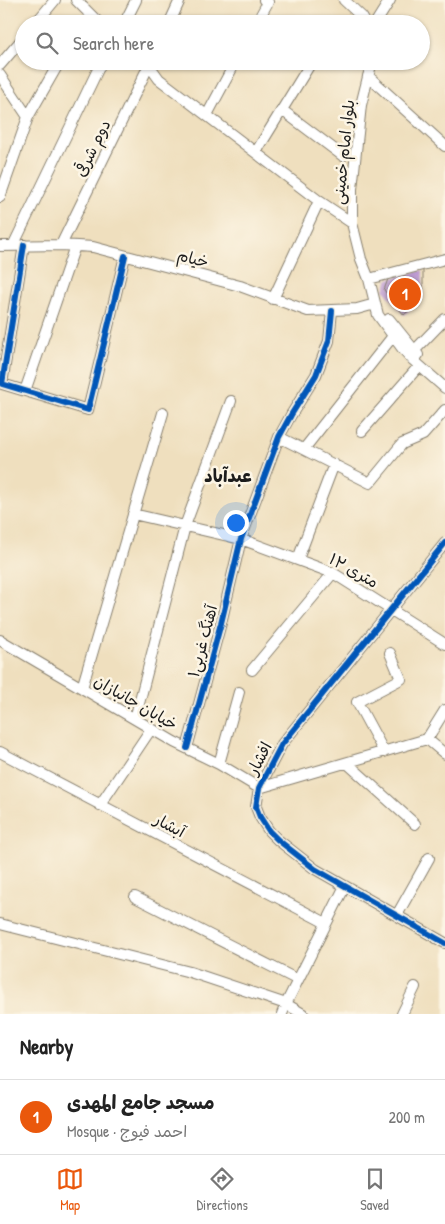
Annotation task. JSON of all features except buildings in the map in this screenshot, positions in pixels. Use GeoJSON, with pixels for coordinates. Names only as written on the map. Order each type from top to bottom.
{"type":"FeatureCollection","features":[{"type":"Feature","properties":{"kind":"street"},"geometry":{"type":"LineString","coordinates":[[42,15],[55,0]]}},
{"type":"Feature","properties":{"kind":"street"},"geometry":{"type":"LineString","coordinates":[[76,0],[89,15]]}},
{"type":"Feature","properties":{"kind":"street"},"geometry":{"type":"LineString","coordinates":[[128,15],[136,0]]}},
{"type":"Feature","properties":{"kind":"street"},"geometry":{"type":"LineString","coordinates":[[173,15],[180,0]]}},
{"type":"Feature","properties":{"kind":"street"},"geometry":{"type":"LineString","coordinates":[[261,15],[268,2],[264,0]]}},
{"type":"Feature","properties":{"kind":"street"},"geometry":{"type":"LineString","coordinates":[[344,0],[360,15]]}},
{"type":"Feature","properties":{"kind":"street"},"geometry":{"type":"LineString","coordinates":[[381,15],[390,0]]}},
{"type":"Feature","properties":{"kind":"street"},"geometry":{"type":"LineString","coordinates":[[0,65],[15,48]]}},
{"type":"Feature","properties":{"kind":"street"},"geometry":{"type":"LineString","coordinates":[[0,197],[28,117],[55,70]]}},
{"type":"Feature","properties":{"kind":"street"},"geometry":{"type":"LineString","coordinates":[[13,246],[98,70]]}},
{"type":"Feature","properties":{"kind":"street","name":"دوم شرقی"},"geometry":{"type":"LineString","coordinates":[[62,245],[145,70]]}},
{"type":"Feature","properties":{"kind":"street"},"geometry":{"type":"LineString","coordinates":[[154,70],[159,79],[352,224]]}},
{"type":"Feature","properties":{"kind":"street"},"geometry":{"type":"LineString","coordinates":[[207,115],[231,70]]}},
{"type":"Feature","properties":{"kind":"street"},"geometry":{"type":"LineString","coordinates":[[256,152],[306,70]]}},
{"type":"Feature","properties":{"kind":"street","name":"بلوار امام خمینی"},"geometry":{"type":"LineString","coordinates":[[370,70],[361,105],[358,131],[352,189],[352,224],[378,315],[419,366],[445,388]]}},
{"type":"Feature","properties":{"kind":"street"},"geometry":{"type":"LineString","coordinates":[[0,75],[28,117]]}},
{"type":"Feature","properties":{"kind":"street"},"geometry":{"type":"LineString","coordinates":[[368,76],[445,144]]}},
{"type":"Feature","properties":{"kind":"street"},"geometry":{"type":"LineString","coordinates":[[282,110],[343,156]]}},
{"type":"Feature","properties":{"kind":"street"},"geometry":{"type":"LineString","coordinates":[[273,299],[319,201]]}},
{"type":"Feature","properties":{"kind":"street","name":"خیام"},"geometry":{"type":"LineString","coordinates":[[0,246],[62,245],[93,247],[240,286],[308,311],[357,309],[375,304]]}},
{"type":"Feature","properties":{"kind":"street"},"geometry":{"type":"LineString","coordinates":[[24,246],[2,384],[88,410],[125,256]]}},
{"type":"Feature","properties":{"kind":"street"},"geometry":{"type":"LineString","coordinates":[[25,391],[75,246]]}},
{"type":"Feature","properties":{"kind":"street"},"geometry":{"type":"LineString","coordinates":[[369,279],[445,259]]}},
{"type":"Feature","properties":{"kind":"street","name":"بلوار امام خمینی"},"geometry":{"type":"LineString","coordinates":[[375,304],[383,311],[414,351],[445,380]]}},
{"type":"Feature","properties":{"kind":"street","name":"آهنگ غربی۱"},"geometry":{"type":"LineString","coordinates":[[187,748],[221,623],[241,539],[279,437],[316,375],[329,341],[332,311]]}},
{"type":"Feature","properties":{"kind":"street"},"geometry":{"type":"LineString","coordinates":[[414,351],[445,319]]}},
{"type":"Feature","properties":{"kind":"street"},"geometry":{"type":"LineString","coordinates":[[304,449],[393,336]]}},
{"type":"Feature","properties":{"kind":"street"},"geometry":{"type":"LineString","coordinates":[[362,431],[419,366]]}},
{"type":"Feature","properties":{"kind":"street"},"geometry":{"type":"LineString","coordinates":[[135,719],[185,526],[231,401]]}},
{"type":"Feature","properties":{"kind":"street"},"geometry":{"type":"LineString","coordinates":[[279,437],[370,483],[402,444],[423,434],[445,410]]}},
{"type":"Feature","properties":{"kind":"street"},"geometry":{"type":"LineString","coordinates":[[82,688],[163,413]]}},
{"type":"Feature","properties":{"kind":"street"},"geometry":{"type":"LineString","coordinates":[[298,559],[334,464]]}},
{"type":"Feature","properties":{"kind":"street","name":"۱۲ متری"},"geometry":{"type":"LineString","coordinates":[[133,514],[241,539],[334,573],[445,644]]}},
{"type":"Feature","properties":{"kind":"street","name":"افشار"},"geometry":{"type":"LineString","coordinates":[[445,543],[282,744],[259,788],[256,807],[260,817],[278,840],[315,869],[445,943]]}},
{"type":"Feature","properties":{"kind":"street"},"geometry":{"type":"LineString","coordinates":[[252,670],[334,573]]}},
{"type":"Feature","properties":{"kind":"street","name":"خیابان جانبازان"},"geometry":{"type":"LineString","coordinates":[[0,640],[135,719],[219,764],[259,788]]}},
{"type":"Feature","properties":{"kind":"street"},"geometry":{"type":"LineString","coordinates":[[384,752],[357,702],[401,679],[390,653]]}},
{"type":"Feature","properties":{"kind":"street"},"geometry":{"type":"LineString","coordinates":[[219,764],[239,692]]}},
{"type":"Feature","properties":{"kind":"street"},"geometry":{"type":"LineString","coordinates":[[259,788],[427,739],[445,710]]}},
{"type":"Feature","properties":{"kind":"street"},"geometry":{"type":"LineString","coordinates":[[100,805],[151,728]]}},
{"type":"Feature","properties":{"kind":"street"},"geometry":{"type":"LineString","coordinates":[[427,739],[445,754]]}},
{"type":"Feature","properties":{"kind":"street","name":"آبشار"},"geometry":{"type":"LineString","coordinates":[[0,752],[326,924]]}},
{"type":"Feature","properties":{"kind":"street"},"geometry":{"type":"LineString","coordinates":[[347,762],[415,824]]}},
{"type":"Feature","properties":{"kind":"street"},"geometry":{"type":"LineString","coordinates":[[397,915],[429,858]]}},
{"type":"Feature","properties":{"kind":"street"},"geometry":{"type":"LineString","coordinates":[[284,1009],[345,886]]}},
{"type":"Feature","properties":{"kind":"street"},"geometry":{"type":"LineString","coordinates":[[135,897],[298,980]]}},
{"type":"Feature","properties":{"kind":"street"},"geometry":{"type":"LineString","coordinates":[[0,924],[190,972],[284,1009],[303,1014]]}},
{"type":"Feature","properties":{"kind":"street"},"geometry":{"type":"LineString","coordinates":[[402,1014],[415,986]]}},
{"type":"Feature","properties":{"kind":"cycle path"},"geometry":{"type":"LineString","coordinates":[[24,245],[2,384],[88,410],[125,256]]}},
{"type":"Feature","properties":{"kind":"cycle path"},"geometry":{"type":"LineString","coordinates":[[187,748],[221,623],[241,539],[279,437],[316,375],[329,341],[332,311]]}},
{"type":"Feature","properties":{"kind":"cycle path"},"geometry":{"type":"LineString","coordinates":[[445,543],[282,744],[259,788],[256,807],[269,831],[315,869],[445,943]]}},
{"type":"Feature","properties":{"kind":"place","name":"مسجد جامع المهدی"},"geometry":{"type":"Point","coordinates":[405,294]}},
{"type":"Feature","properties":{"kind":"district","name":"عبدآباد"},"geometry":{"type":"Point","coordinates":[228,476]}}]}
